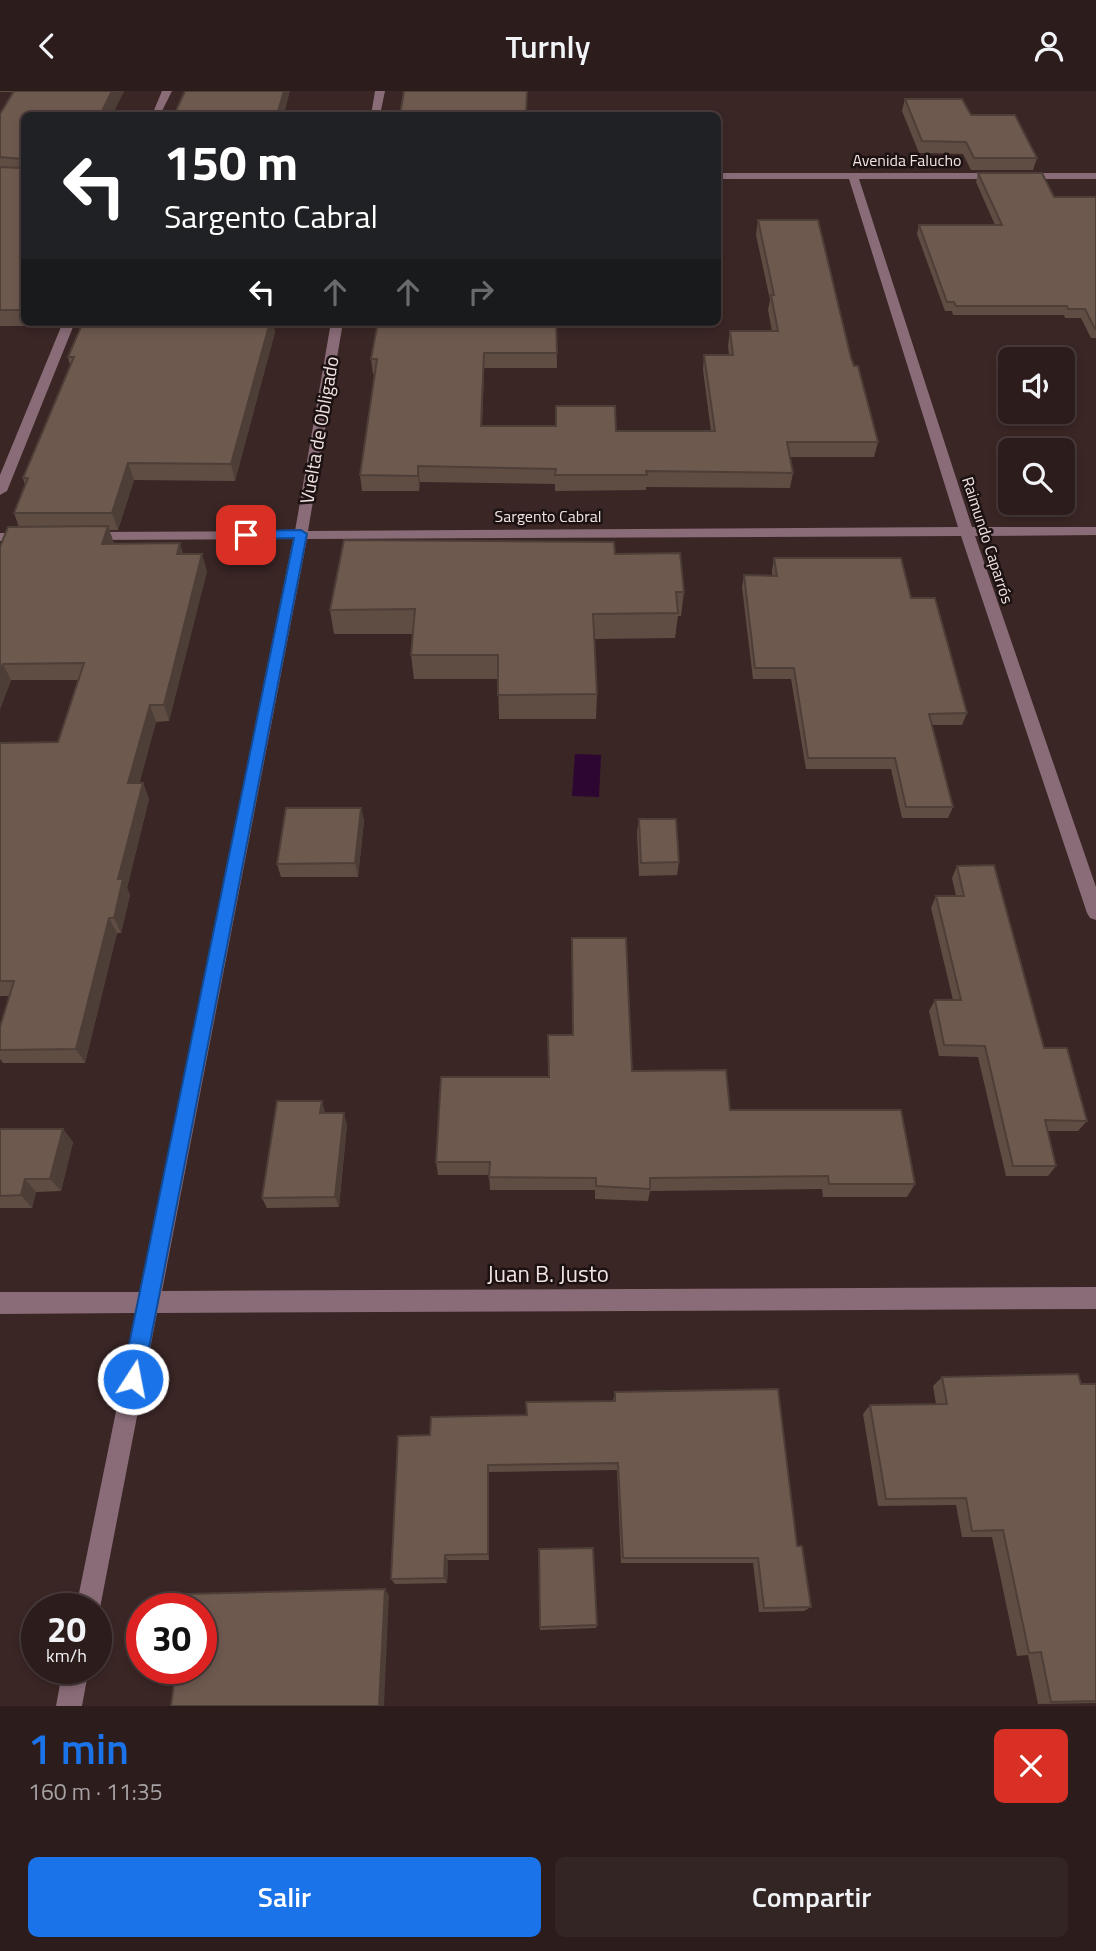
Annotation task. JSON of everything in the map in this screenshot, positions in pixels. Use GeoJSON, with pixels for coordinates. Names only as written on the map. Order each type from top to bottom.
{"type":"FeatureCollection","features":[{"type":"Feature","properties":{"kind":"street"},"geometry":{"type":"LineString","coordinates":[[157,112],[167,91]]}},
{"type":"Feature","properties":{"kind":"street"},"geometry":{"type":"LineString","coordinates":[[376,112],[380,91]]}},
{"type":"Feature","properties":{"kind":"street","name":"Avenida Falucho"},"geometry":{"type":"LineString","coordinates":[[721,176],[1096,176]]}},
{"type":"Feature","properties":{"kind":"street","name":"Raimundo Caparrós"},"geometry":{"type":"LineString","coordinates":[[853,176],[967,531],[1096,913]]}},
{"type":"Feature","properties":{"kind":"street"},"geometry":{"type":"LineString","coordinates":[[0,491],[67,326]]}},
{"type":"Feature","properties":{"kind":"street","name":"Vuelta de Obligado"},"geometry":{"type":"LineString","coordinates":[[91,1593],[301,534],[336,326]]}},
{"type":"Feature","properties":{"kind":"street","name":"Sargento Cabral"},"geometry":{"type":"LineString","coordinates":[[68,536],[1096,531]]}},
{"type":"Feature","properties":{"kind":"street"},"geometry":{"type":"LineString","coordinates":[[0,537],[41,537]]}},
{"type":"Feature","properties":{"kind":"street","name":"Juan B. Justo"},"geometry":{"type":"LineString","coordinates":[[0,1303],[1096,1298]]}},
{"type":"Feature","properties":{"kind":"street"},"geometry":{"type":"LineString","coordinates":[[68,1706],[73,1684]]}},
{"type":"Feature","properties":{"kind":"shaded area"},"geometry":{"type":"Polygon","coordinates":[[[575,754],[601,755],[599,797],[572,796],[575,754]]]}},
{"type":"Feature","properties":{"kind":"building"},"geometry":{"type":"Polygon","coordinates":[[[14,91],[112,91],[102,112],[21,112],[21,159],[0,157],[0,114],[14,91]]]}},
{"type":"Feature","properties":{"kind":"building"},"geometry":{"type":"Polygon","coordinates":[[[185,91],[284,91],[278,112],[175,112],[185,91]]]}},
{"type":"Feature","properties":{"kind":"building"},"geometry":{"type":"Polygon","coordinates":[[[404,91],[527,91],[526,112],[400,112],[404,91]]]}},
{"type":"Feature","properties":{"kind":"building"},"geometry":{"type":"Polygon","coordinates":[[[905,99],[962,99],[971,115],[1015,115],[1037,158],[974,158],[966,142],[922,141],[905,99]]]}},
{"type":"Feature","properties":{"kind":"building"},"geometry":{"type":"Polygon","coordinates":[[[21,162],[21,310],[0,310],[0,167],[19,168],[21,162]]]}},
{"type":"Feature","properties":{"kind":"building"},"geometry":{"type":"Polygon","coordinates":[[[978,173],[1042,173],[1054,197],[1096,197],[1096,329],[1085,309],[1068,309],[1067,306],[956,306],[954,302],[947,302],[919,225],[1002,225],[978,173]]]}},
{"type":"Feature","properties":{"kind":"building"},"geometry":{"type":"Polygon","coordinates":[[[758,220],[818,220],[851,358],[854,366],[858,366],[878,442],[787,442],[793,473],[646,471],[647,475],[555,475],[556,469],[418,466],[418,476],[360,475],[377,359],[371,359],[377,326],[556,326],[557,353],[484,353],[481,426],[556,426],[556,406],[615,406],[616,431],[715,431],[704,355],[733,355],[730,331],[778,331],[771,295],[774,295],[758,220]]]}},
{"type":"Feature","properties":{"kind":"building"},"geometry":{"type":"Polygon","coordinates":[[[81,326],[269,326],[231,464],[128,463],[112,513],[14,513],[28,478],[23,478],[74,357],[68,357],[81,326]]]}},
{"type":"Feature","properties":{"kind":"building"},"geometry":{"type":"Polygon","coordinates":[[[108,526],[102,544],[180,543],[177,554],[202,554],[164,705],[150,705],[128,783],[143,783],[118,879],[123,879],[114,918],[109,918],[76,1049],[0,1050],[0,1027],[14,981],[0,981],[0,743],[58,742],[84,663],[3,664],[0,671],[0,547],[8,527],[108,526]]]}},
{"type":"Feature","properties":{"kind":"building"},"geometry":{"type":"Polygon","coordinates":[[[344,540],[614,542],[615,554],[680,553],[684,592],[676,592],[678,613],[593,614],[597,694],[498,695],[498,655],[411,655],[415,609],[330,610],[344,540]]]}},
{"type":"Feature","properties":{"kind":"building"},"geometry":{"type":"Polygon","coordinates":[[[774,558],[901,558],[911,598],[935,598],[967,713],[929,714],[953,807],[906,807],[895,758],[808,758],[794,668],[755,668],[744,575],[777,576],[774,558]]]}},
{"type":"Feature","properties":{"kind":"building"},"geometry":{"type":"Polygon","coordinates":[[[286,808],[361,808],[355,863],[277,864],[286,808]]]}},
{"type":"Feature","properties":{"kind":"building"},"geometry":{"type":"Polygon","coordinates":[[[639,819],[676,819],[679,862],[641,863],[639,819]]]}},
{"type":"Feature","properties":{"kind":"building"},"geometry":{"type":"Polygon","coordinates":[[[994,865],[1044,1048],[1067,1048],[1087,1121],[1045,1120],[1056,1166],[1013,1166],[985,1046],[944,1045],[935,1000],[961,1000],[936,896],[964,896],[957,866],[994,865]]]}},
{"type":"Feature","properties":{"kind":"building"},"geometry":{"type":"Polygon","coordinates":[[[572,938],[626,938],[632,1071],[726,1070],[730,1110],[901,1110],[915,1184],[829,1184],[828,1176],[650,1178],[650,1189],[596,1186],[596,1178],[489,1177],[490,1162],[436,1162],[441,1077],[549,1077],[548,1035],[573,1035],[572,938]]]}},
{"type":"Feature","properties":{"kind":"building"},"geometry":{"type":"Polygon","coordinates":[[[277,1101],[322,1101],[320,1113],[344,1113],[335,1197],[262,1198],[277,1101]]]}},
{"type":"Feature","properties":{"kind":"building"},"geometry":{"type":"Polygon","coordinates":[[[0,1129],[63,1129],[50,1179],[25,1179],[21,1195],[0,1196],[0,1129]]]}},
{"type":"Feature","properties":{"kind":"building"},"geometry":{"type":"Polygon","coordinates":[[[1078,1374],[1081,1384],[1096,1384],[1096,1701],[1051,1702],[1041,1652],[1029,1653],[1003,1530],[972,1531],[966,1498],[886,1499],[870,1405],[947,1404],[942,1377],[1078,1374]]]}},
{"type":"Feature","properties":{"kind":"building"},"geometry":{"type":"Polygon","coordinates":[[[778,1389],[797,1546],[802,1546],[811,1607],[764,1608],[758,1558],[623,1558],[618,1463],[488,1465],[488,1554],[445,1555],[444,1578],[391,1579],[398,1436],[430,1435],[431,1417],[527,1415],[526,1402],[615,1401],[615,1392],[778,1389]]]}},
{"type":"Feature","properties":{"kind":"building"},"geometry":{"type":"Polygon","coordinates":[[[593,1548],[597,1625],[540,1627],[539,1549],[593,1548]]]}},
{"type":"Feature","properties":{"kind":"building"},"geometry":{"type":"Polygon","coordinates":[[[385,1589],[379,1706],[171,1706],[174,1684],[217,1684],[217,1593],[385,1589]]]}},
{"type":"Feature","properties":{"kind":"route"},"geometry":{"type":"LineString","coordinates":[[133,1379],[301,534],[246,535]]}}]}
